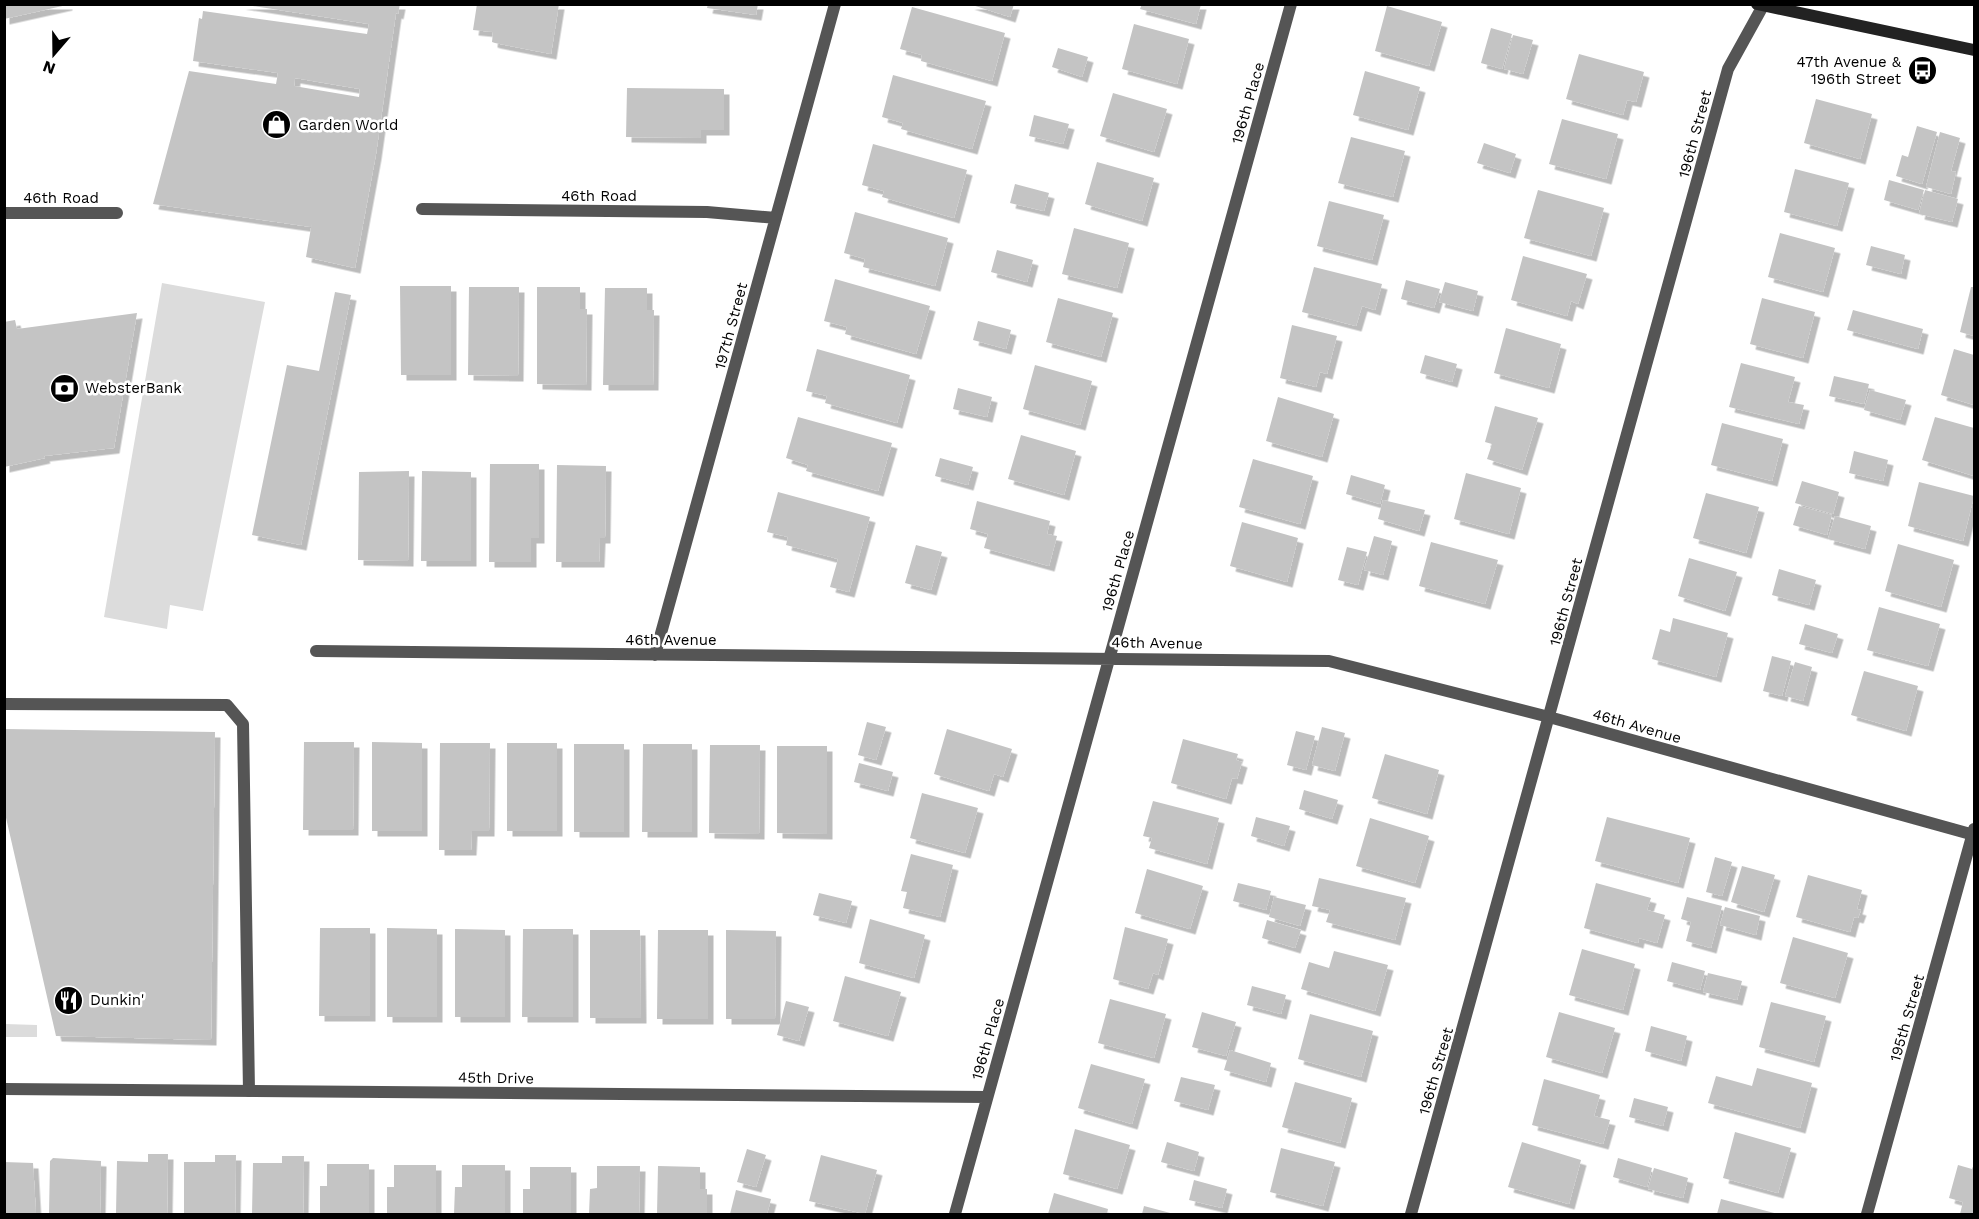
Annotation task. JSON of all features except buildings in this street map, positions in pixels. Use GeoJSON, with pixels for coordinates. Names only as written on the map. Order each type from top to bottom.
{"type":"FeatureCollection","features":[{"type":"Feature","properties":{"kind":"street","name":"197th Street"},"geometry":{"type":"LineString","coordinates":[[655,655],[835,4]]}},
{"type":"Feature","properties":{"kind":"street","name":"196th Place"},"geometry":{"type":"LineString","coordinates":[[955,1215],[1291,4]]}},
{"type":"Feature","properties":{"kind":"street"},"geometry":{"type":"LineString","coordinates":[[1762,5],[1974,50]]}},
{"type":"Feature","properties":{"kind":"street","name":"196th Street"},"geometry":{"type":"LineString","coordinates":[[1411,1215],[1728,69],[1762,5]]}},
{"type":"Feature","properties":{"kind":"street","name":"46th Road"},"geometry":{"type":"LineString","coordinates":[[422,210],[707,212],[776,218]]}},
{"type":"Feature","properties":{"kind":"street","name":"46th Road"},"geometry":{"type":"LineString","coordinates":[[4,213],[117,213]]}},
{"type":"Feature","properties":{"kind":"street","name":"46th Avenue"},"geometry":{"type":"LineString","coordinates":[[316,651],[1110,657],[1329,661],[1550,717],[1974,833]]}},
{"type":"Feature","properties":{"kind":"street"},"geometry":{"type":"LineString","coordinates":[[4,704],[227,705],[243,724],[249,1091]]}},
{"type":"Feature","properties":{"kind":"street","name":"195th Street"},"geometry":{"type":"LineString","coordinates":[[1867,1215],[1974,833]]}},
{"type":"Feature","properties":{"kind":"street","name":"45th Drive"},"geometry":{"type":"LineString","coordinates":[[4,1089],[987,1097]]}},
{"type":"Feature","properties":{"kind":"shaded area"},"geometry":{"type":"Polygon","coordinates":[[[162,283],[265,302],[203,611],[170,605],[167,629],[104,617],[162,283]]]}},
{"type":"Feature","properties":{"kind":"shaded area"},"geometry":{"type":"Polygon","coordinates":[[[5,1024],[37,1025],[37,1037],[5,1037],[5,1024]]]}},
{"type":"Feature","properties":{"kind":"place","name":"47th Avenue & 196th Street"},"geometry":{"type":"Point","coordinates":[1922,71]}},
{"type":"Feature","properties":{"kind":"place","name":"Garden World"},"geometry":{"type":"Point","coordinates":[277,125]}},
{"type":"Feature","properties":{"kind":"place","name":"WebsterBank"},"geometry":{"type":"Point","coordinates":[64,388]}},
{"type":"Feature","properties":{"kind":"place","name":"Dunkin'"},"geometry":{"type":"Point","coordinates":[69,1000]}}]}
